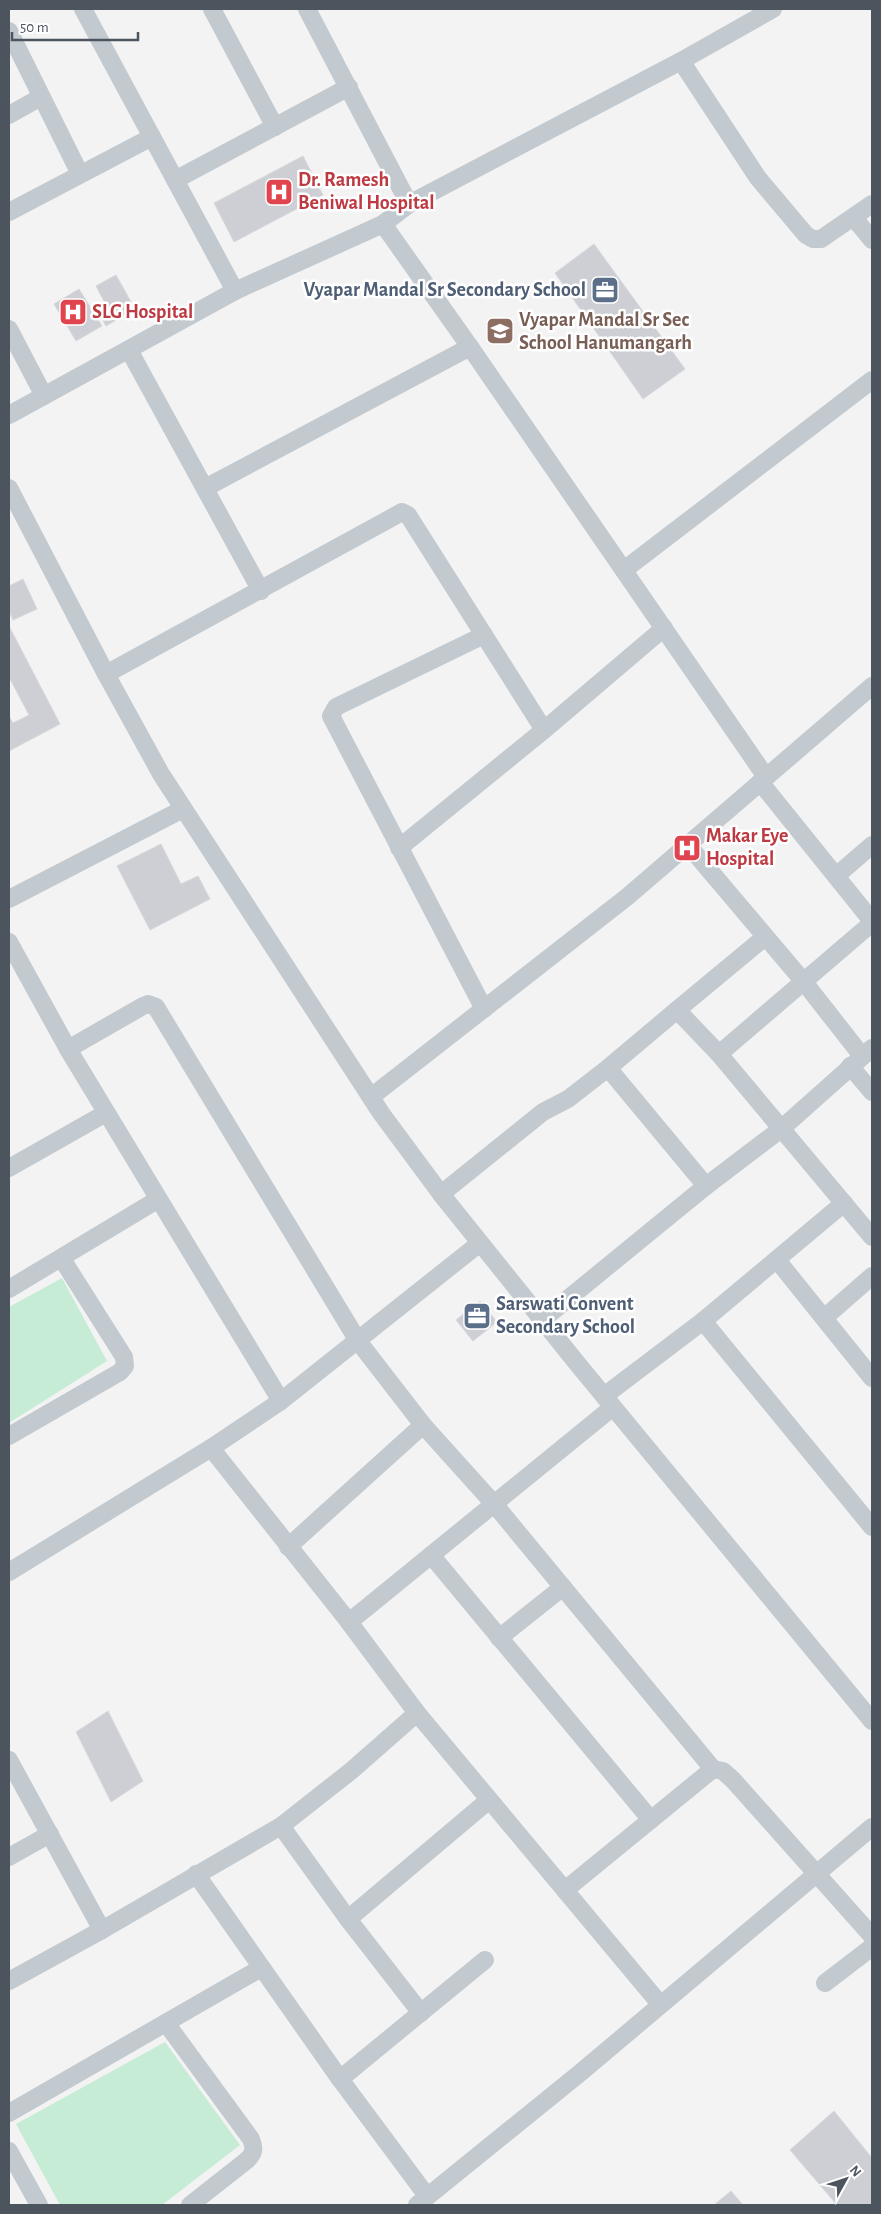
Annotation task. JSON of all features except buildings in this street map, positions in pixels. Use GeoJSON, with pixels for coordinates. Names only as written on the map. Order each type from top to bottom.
{"type":"FeatureCollection","features":[{"type":"Feature","properties":{"kind":"street"},"geometry":{"type":"LineString","coordinates":[[83,9],[236,291]]}},
{"type":"Feature","properties":{"kind":"street"},"geometry":{"type":"LineString","coordinates":[[212,9],[275,127]]}},
{"type":"Feature","properties":{"kind":"street"},"geometry":{"type":"LineString","coordinates":[[307,9],[409,204]]}},
{"type":"Feature","properties":{"kind":"street"},"geometry":{"type":"LineString","coordinates":[[9,415],[236,291],[382,224],[409,204],[681,61],[773,9]]}},
{"type":"Feature","properties":{"kind":"street"},"geometry":{"type":"LineString","coordinates":[[9,31],[80,174]]}},
{"type":"Feature","properties":{"kind":"street"},"geometry":{"type":"LineString","coordinates":[[681,61],[758,178],[803,232],[813,239],[821,239],[872,204]]}},
{"type":"Feature","properties":{"kind":"street"},"geometry":{"type":"LineString","coordinates":[[175,180],[349,87]]}},
{"type":"Feature","properties":{"kind":"street"},"geometry":{"type":"LineString","coordinates":[[9,116],[42,97]]}},
{"type":"Feature","properties":{"kind":"street"},"geometry":{"type":"LineString","coordinates":[[9,212],[152,137]]}},
{"type":"Feature","properties":{"kind":"street"},"geometry":{"type":"LineString","coordinates":[[854,218],[872,240]]}},
{"type":"Feature","properties":{"kind":"street"},"geometry":{"type":"LineString","coordinates":[[382,224],[470,347],[664,628],[763,780],[872,922],[719,1054]]}},
{"type":"Feature","properties":{"kind":"street"},"geometry":{"type":"LineString","coordinates":[[9,329],[44,396]]}},
{"type":"Feature","properties":{"kind":"street"},"geometry":{"type":"LineString","coordinates":[[205,488],[470,347]]}},
{"type":"Feature","properties":{"kind":"street"},"geometry":{"type":"LineString","coordinates":[[129,350],[261,591]]}},
{"type":"Feature","properties":{"kind":"street"},"geometry":{"type":"LineString","coordinates":[[624,570],[872,380]]}},
{"type":"Feature","properties":{"kind":"street"},"geometry":{"type":"LineString","coordinates":[[9,488],[106,674],[161,774],[371,1097],[441,1194],[480,1243],[608,1402],[872,1720]]}},
{"type":"Feature","properties":{"kind":"street"},"geometry":{"type":"LineString","coordinates":[[106,674],[261,591],[395,515],[406,513],[544,730]]}},
{"type":"Feature","properties":{"kind":"street"},"geometry":{"type":"LineString","coordinates":[[399,848],[544,730],[664,628]]}},
{"type":"Feature","properties":{"kind":"street"},"geometry":{"type":"LineString","coordinates":[[484,635],[336,708],[331,713],[332,720],[484,1009]]}},
{"type":"Feature","properties":{"kind":"street"},"geometry":{"type":"LineString","coordinates":[[371,1097],[627,897],[872,686]]}},
{"type":"Feature","properties":{"kind":"street"},"geometry":{"type":"LineString","coordinates":[[9,899],[183,809]]}},
{"type":"Feature","properties":{"kind":"street"},"geometry":{"type":"LineString","coordinates":[[688,845],[804,982],[861,1056],[872,1092]]}},
{"type":"Feature","properties":{"kind":"street"},"geometry":{"type":"LineString","coordinates":[[836,876],[872,845]]}},
{"type":"Feature","properties":{"kind":"street"},"geometry":{"type":"LineString","coordinates":[[441,1194],[543,1112],[571,1097],[608,1068],[765,937]]}},
{"type":"Feature","properties":{"kind":"street"},"geometry":{"type":"LineString","coordinates":[[9,942],[68,1049],[281,1401]]}},
{"type":"Feature","properties":{"kind":"street"},"geometry":{"type":"LineString","coordinates":[[68,1049],[143,1006],[148,1004],[156,1007],[358,1341],[423,1426],[495,1505],[713,1769],[722,1771],[733,1780],[872,1936]]}},
{"type":"Feature","properties":{"kind":"street"},"geometry":{"type":"LineString","coordinates":[[677,1010],[719,1054],[872,1237]]}},
{"type":"Feature","properties":{"kind":"street"},"geometry":{"type":"LineString","coordinates":[[542,1320],[706,1186],[781,1129],[861,1056]]}},
{"type":"Feature","properties":{"kind":"street"},"geometry":{"type":"LineString","coordinates":[[608,1068],[706,1186]]}},
{"type":"Feature","properties":{"kind":"street"},"geometry":{"type":"LineString","coordinates":[[11,1162],[106,1113]]}},
{"type":"Feature","properties":{"kind":"street"},"geometry":{"type":"LineString","coordinates":[[9,1289],[158,1200]]}},
{"type":"Feature","properties":{"kind":"street"},"geometry":{"type":"LineString","coordinates":[[349,1622],[495,1505],[608,1402],[844,1203]]}},
{"type":"Feature","properties":{"kind":"street"},"geometry":{"type":"LineString","coordinates":[[9,1572],[211,1448],[281,1401],[480,1243]]}},
{"type":"Feature","properties":{"kind":"street"},"geometry":{"type":"LineString","coordinates":[[9,1436],[120,1372],[125,1366],[124,1357],[62,1259]]}},
{"type":"Feature","properties":{"kind":"street"},"geometry":{"type":"LineString","coordinates":[[777,1260],[872,1378]]}},
{"type":"Feature","properties":{"kind":"street"},"geometry":{"type":"LineString","coordinates":[[824,1318],[872,1276]]}},
{"type":"Feature","properties":{"kind":"street"},"geometry":{"type":"LineString","coordinates":[[703,1321],[872,1528]]}},
{"type":"Feature","properties":{"kind":"street"},"geometry":{"type":"LineString","coordinates":[[288,1547],[423,1426]]}},
{"type":"Feature","properties":{"kind":"street"},"geometry":{"type":"LineString","coordinates":[[211,1448],[349,1622],[417,1713],[660,2004]]}},
{"type":"Feature","properties":{"kind":"street"},"geometry":{"type":"LineString","coordinates":[[431,1555],[651,1820]]}},
{"type":"Feature","properties":{"kind":"street"},"geometry":{"type":"LineString","coordinates":[[499,1638],[563,1588]]}},
{"type":"Feature","properties":{"kind":"street"},"geometry":{"type":"LineString","coordinates":[[9,1980],[102,1930],[281,1826],[351,1771],[417,1713]]}},
{"type":"Feature","properties":{"kind":"street"},"geometry":{"type":"LineString","coordinates":[[9,1760],[102,1930]]}},
{"type":"Feature","properties":{"kind":"street"},"geometry":{"type":"LineString","coordinates":[[565,1890],[713,1769]]}},
{"type":"Feature","properties":{"kind":"street"},"geometry":{"type":"LineString","coordinates":[[348,1919],[489,1800]]}},
{"type":"Feature","properties":{"kind":"street"},"geometry":{"type":"LineString","coordinates":[[281,1826],[348,1919],[421,2013]]}},
{"type":"Feature","properties":{"kind":"street"},"geometry":{"type":"LineString","coordinates":[[196,1874],[340,2079],[422,2201],[525,2118],[872,1827]]}},
{"type":"Feature","properties":{"kind":"street"},"geometry":{"type":"LineString","coordinates":[[9,1857],[50,1834]]}},
{"type":"Feature","properties":{"kind":"street"},"geometry":{"type":"LineString","coordinates":[[825,1984],[872,1948]]}},
{"type":"Feature","properties":{"kind":"street"},"geometry":{"type":"LineString","coordinates":[[340,2079],[485,1960]]}},
{"type":"Feature","properties":{"kind":"street"},"geometry":{"type":"LineString","coordinates":[[9,2113],[261,1968]]}},
{"type":"Feature","properties":{"kind":"street"},"geometry":{"type":"LineString","coordinates":[[166,2023],[251,2139],[254,2146],[253,2154],[246,2162],[190,2205]]}},
{"type":"Feature","properties":{"kind":"street"},"geometry":{"type":"LineString","coordinates":[[9,2150],[39,2205]]}},
{"type":"Feature","properties":{"kind":"green space"},"geometry":{"type":"Polygon","coordinates":[[[62,1278],[107,1361],[9,1423],[9,1307],[62,1278]]]}},
{"type":"Feature","properties":{"kind":"green space"},"geometry":{"type":"Polygon","coordinates":[[[165,2042],[240,2145],[162,2205],[60,2205],[16,2124],[165,2042]]]}},
{"type":"Feature","properties":{"kind":"place","name":"Dr. Ramesh Beniwal Hospital"},"geometry":{"type":"Point","coordinates":[279,192]}},
{"type":"Feature","properties":{"kind":"place","name":"Vyapar Mandal Sr Secondary School"},"geometry":{"type":"Point","coordinates":[605,290]}},
{"type":"Feature","properties":{"kind":"place","name":"SLG Hospital"},"geometry":{"type":"Point","coordinates":[73,312]}},
{"type":"Feature","properties":{"kind":"place","name":"Vyapar Mandal Sr Sec School Hanumangarh"},"geometry":{"type":"Point","coordinates":[500,331]}},
{"type":"Feature","properties":{"kind":"place","name":"Makar Eye Hospital"},"geometry":{"type":"Point","coordinates":[687,848]}},
{"type":"Feature","properties":{"kind":"place","name":"Sarswati Convent Secondary School"},"geometry":{"type":"Point","coordinates":[477,1316]}}]}
